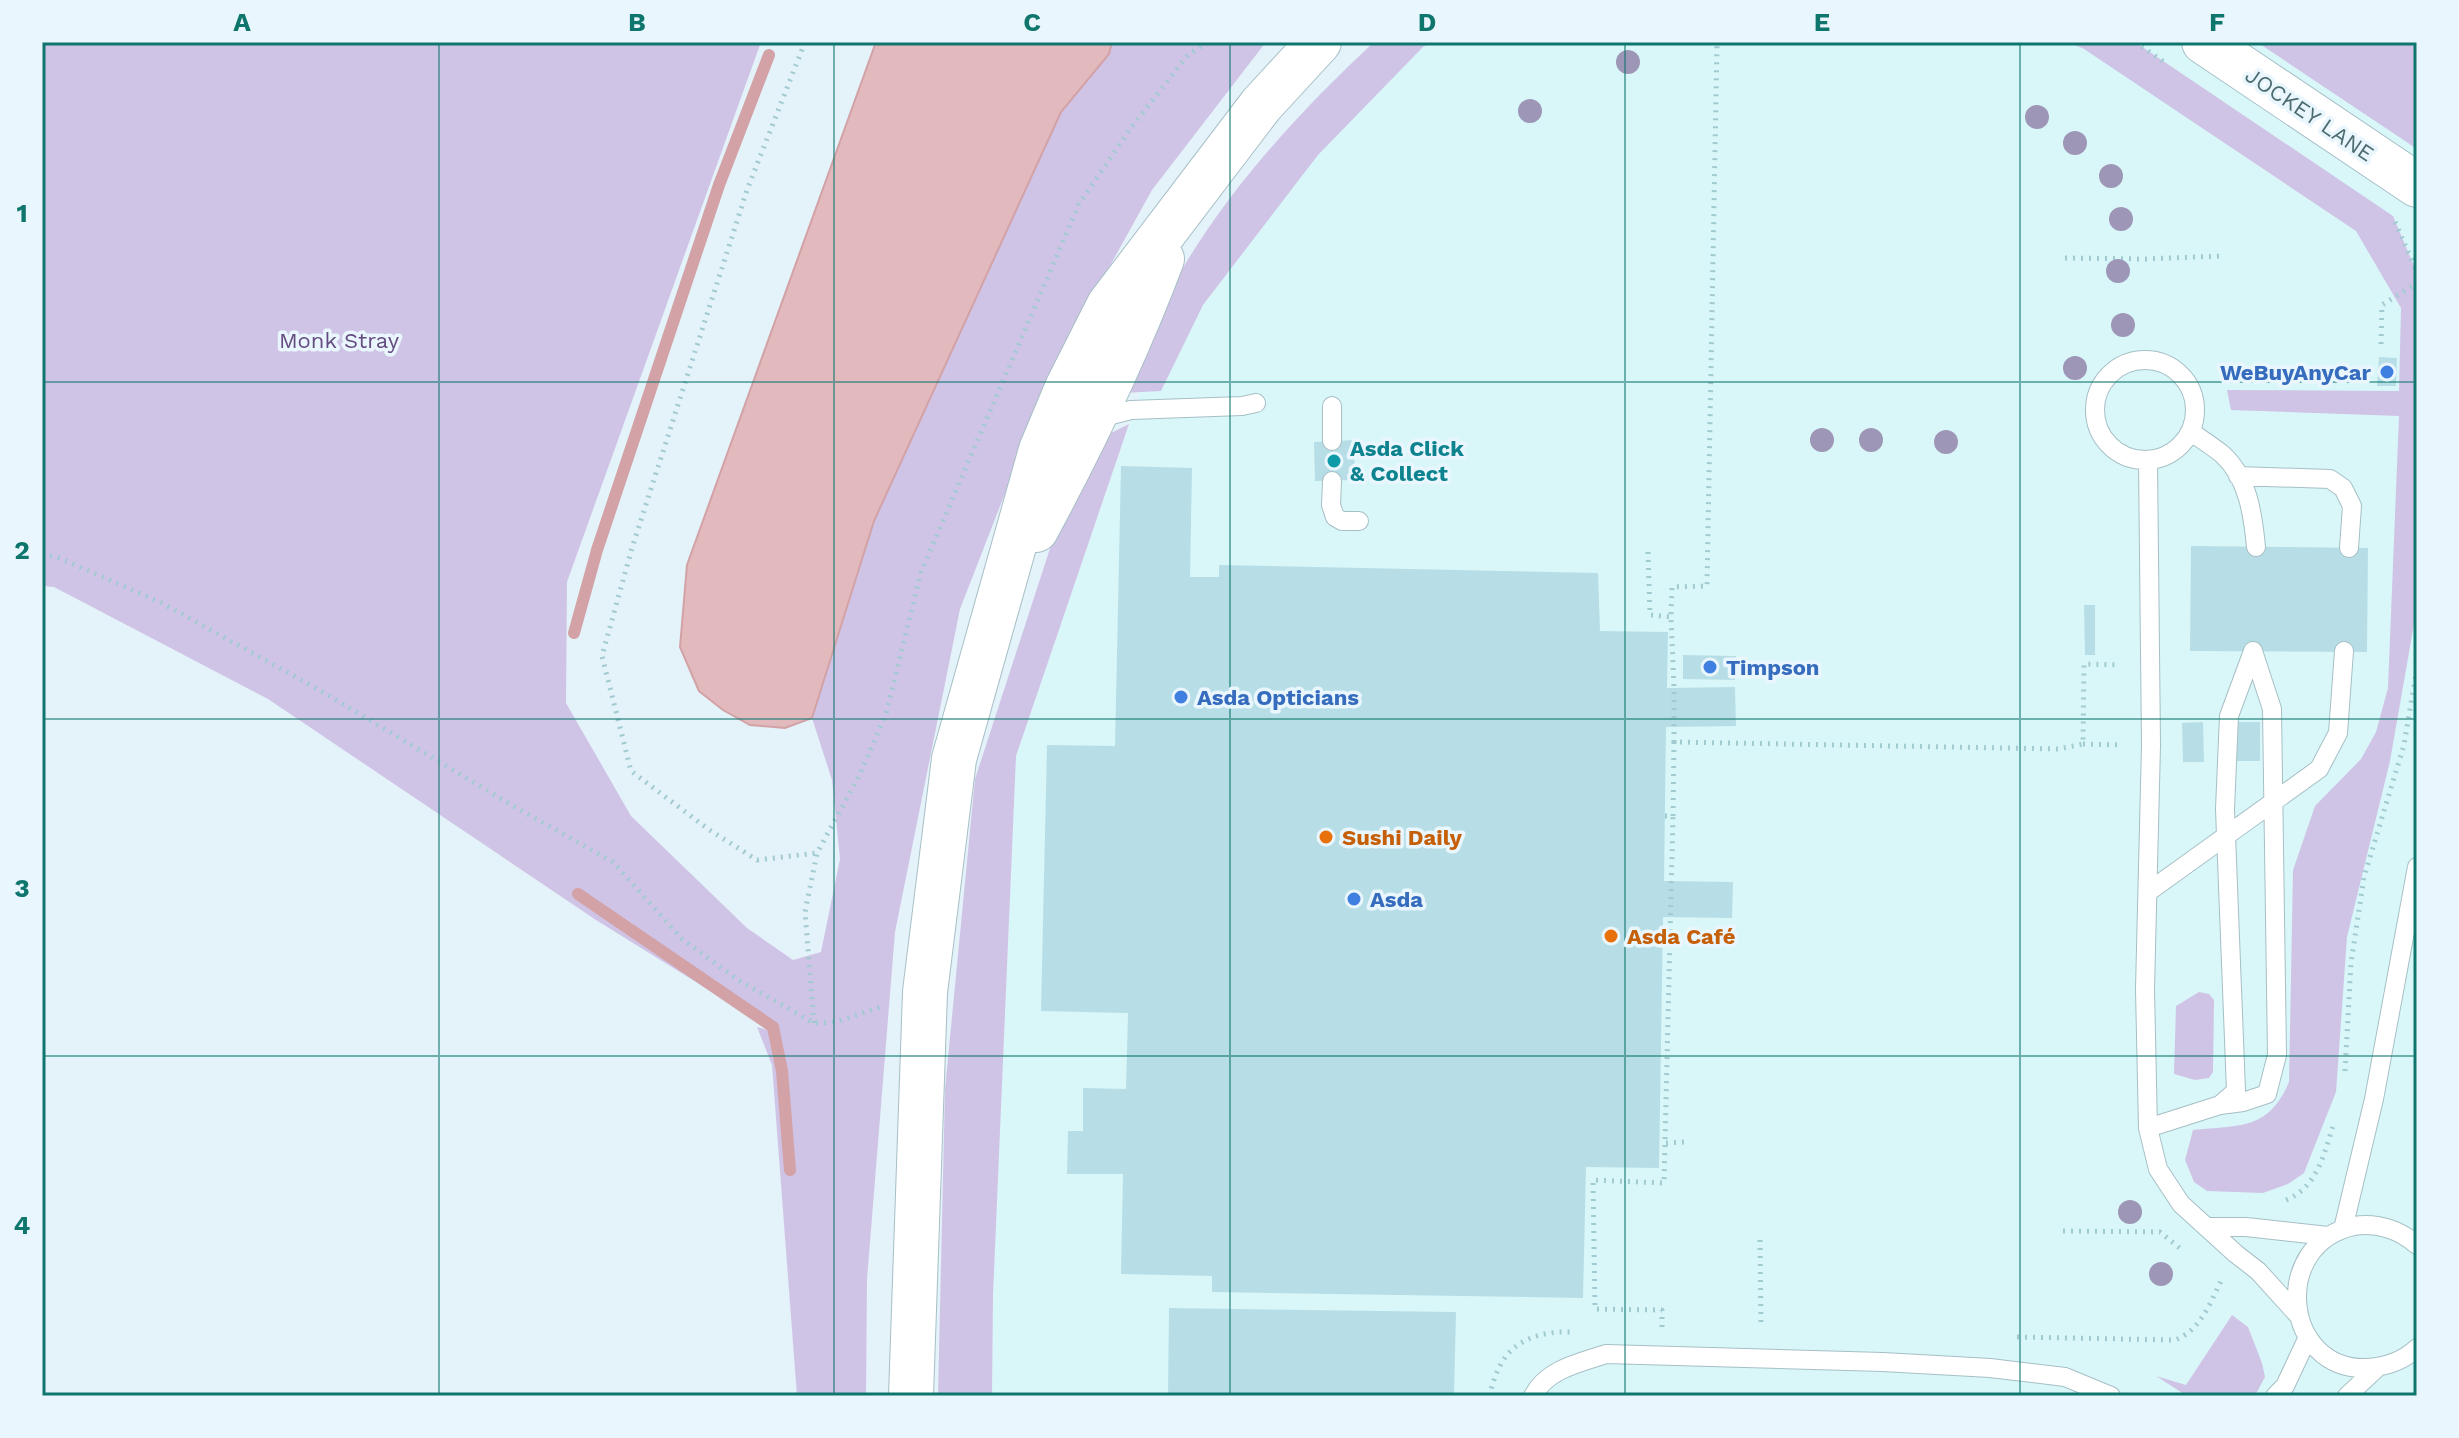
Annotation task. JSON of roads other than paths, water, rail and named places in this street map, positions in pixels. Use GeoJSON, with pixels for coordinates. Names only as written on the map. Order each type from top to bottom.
{"type":"FeatureCollection","features":[{"type":"Feature","properties":{"kind":"street"},"geometry":{"type":"LineString","coordinates":[[911,1396],[925,992],[954,759],[1041,450],[1067,388],[1109,305],[1261,105],[1319,42]]}},
{"type":"Feature","properties":{"kind":"street","name":"JOCKEY LANE"},"geometry":{"type":"LineString","coordinates":[[2204,42],[2417,185]]}},
{"type":"Feature","properties":{"kind":"street"},"geometry":{"type":"LineString","coordinates":[[995,606],[1071,465],[1138,322],[1179,215]]}},
{"type":"Feature","properties":{"kind":"lane"},"geometry":{"type":"LineString","coordinates":[[2146,360],[2173,368],[2184,377],[2195,403],[2191,432],[2174,453],[2148,461],[2132,459],[2106,442],[2094,412],[2096,396],[2103,382],[2129,362],[2146,360]]}},
{"type":"Feature","properties":{"kind":"lane"},"geometry":{"type":"LineString","coordinates":[[1090,420],[1131,410],[1249,405]]}},
{"type":"Feature","properties":{"kind":"lane"},"geometry":{"type":"LineString","coordinates":[[1332,406],[1332,441]]}},
{"type":"Feature","properties":{"kind":"lane"},"geometry":{"type":"LineString","coordinates":[[2191,432],[2224,456],[2238,476],[2252,506],[2256,547]]}},
{"type":"Feature","properties":{"kind":"lane"},"geometry":{"type":"LineString","coordinates":[[2148,461],[2151,745],[2145,989],[2148,1128],[2158,1169],[2181,1204],[2258,1271],[2298,1315]]}},
{"type":"Feature","properties":{"kind":"lane"},"geometry":{"type":"LineString","coordinates":[[2238,476],[2330,479],[2343,488],[2352,506],[2349,548]]}},
{"type":"Feature","properties":{"kind":"lane"},"geometry":{"type":"LineString","coordinates":[[1332,481],[1331,505],[1335,517],[1342,521],[1359,521]]}},
{"type":"Feature","properties":{"kind":"lane"},"geometry":{"type":"LineString","coordinates":[[2148,1128],[2267,1094],[2277,1055],[2272,709],[2253,651],[2229,716],[2225,809],[2236,1091],[2220,1105]]}},
{"type":"Feature","properties":{"kind":"lane"},"geometry":{"type":"LineString","coordinates":[[2148,892],[2319,769],[2338,733],[2344,651]]}},
{"type":"Feature","properties":{"kind":"lane"},"geometry":{"type":"LineString","coordinates":[[2417,867],[2374,1099],[2354,1175],[2335,1232],[2312,1251],[2300,1270],[2295,1293],[2298,1315],[2308,1337],[2322,1352],[2339,1363],[2358,1368],[2378,1367],[2397,1362],[2417,1348]]}},
{"type":"Feature","properties":{"kind":"lane"},"geometry":{"type":"LineString","coordinates":[[2209,1227],[2335,1232],[2364,1224],[2387,1227],[2408,1236],[2417,1245]]}},
{"type":"Feature","properties":{"kind":"lane"},"geometry":{"type":"LineString","coordinates":[[2275,1396],[2285,1386],[2308,1337]]}},
{"type":"Feature","properties":{"kind":"lane"},"geometry":{"type":"LineString","coordinates":[[1533,1396],[1539,1385],[1563,1368],[1606,1354],[1990,1368],[2065,1377],[2111,1396]]}},
{"type":"Feature","properties":{"kind":"lane"},"geometry":{"type":"LineString","coordinates":[[2347,1396],[2378,1367]]}},
{"type":"Feature","properties":{"kind":"waterway"},"geometry":{"type":"LineString","coordinates":[[574,633],[597,550],[719,185],[769,55]]}},
{"type":"Feature","properties":{"kind":"waterway"},"geometry":{"type":"LineString","coordinates":[[578,894],[773,1027],[782,1071],[790,1170]]}},
{"type":"Feature","properties":{"kind":"place","name":"WeBuyAnyCar"},"geometry":{"type":"Point","coordinates":[2387,372]}},
{"type":"Feature","properties":{"kind":"place","name":"Asda Click & Collect"},"geometry":{"type":"Point","coordinates":[1334,461]}},
{"type":"Feature","properties":{"kind":"place","name":"Timpson"},"geometry":{"type":"Point","coordinates":[1710,667]}},
{"type":"Feature","properties":{"kind":"place","name":"Asda Opticians"},"geometry":{"type":"Point","coordinates":[1181,697]}},
{"type":"Feature","properties":{"kind":"place","name":"Sushi Daily"},"geometry":{"type":"Point","coordinates":[1326,837]}},
{"type":"Feature","properties":{"kind":"place","name":"Asda"},"geometry":{"type":"Point","coordinates":[1354,899]}},
{"type":"Feature","properties":{"kind":"place","name":"Asda Café"},"geometry":{"type":"Point","coordinates":[1611,936]}},
{"type":"Feature","properties":{"kind":"park label","name":"Monk Stray"},"geometry":{"type":"Point","coordinates":[339,340]}}]}
